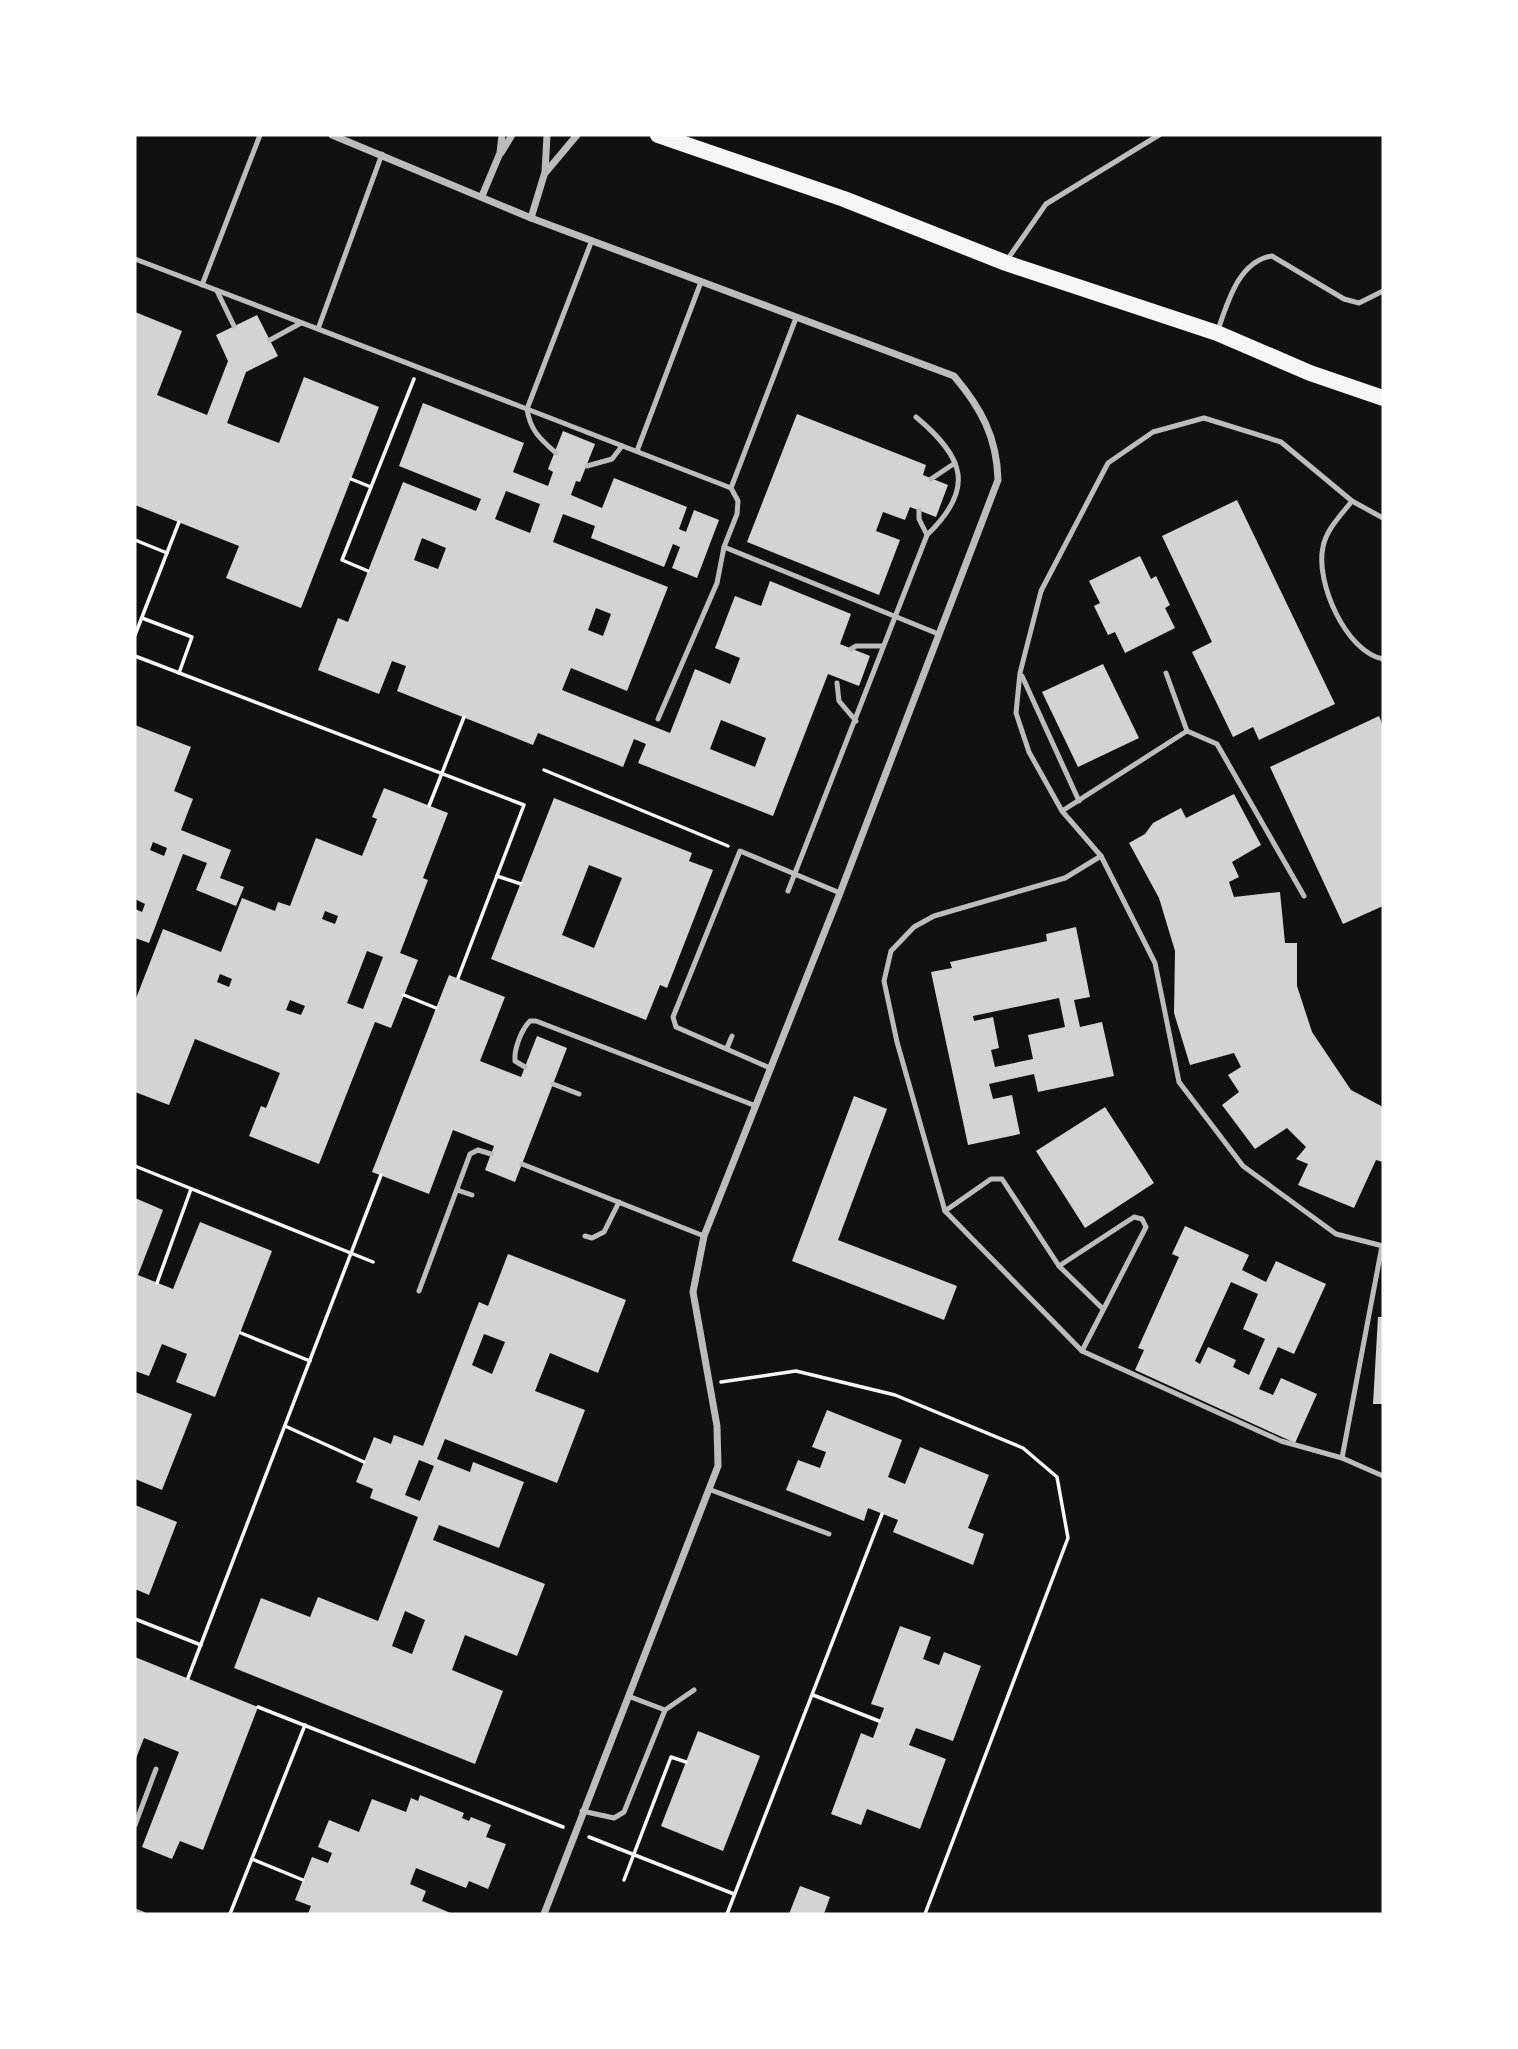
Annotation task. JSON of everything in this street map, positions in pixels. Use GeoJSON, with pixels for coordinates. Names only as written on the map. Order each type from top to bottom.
{"type":"FeatureCollection","features":[{"type":"Feature","properties":{"kind":"main road"},"geometry":{"type":"LineString","coordinates":[[659,135],[831,194],[1006,263],[1217,333],[1310,373],[1383,398]]}},
{"type":"Feature","properties":{"kind":"street"},"geometry":{"type":"LineString","coordinates":[[332,135],[531,218],[954,376],[978,404],[988,424],[997,454],[998,480],[936,633],[840,893],[704,1236],[693,1292],[717,1426],[719,1466],[544,1914]]}},
{"type":"Feature","properties":{"kind":"street"},"geometry":{"type":"LineString","coordinates":[[500,153],[502,135]]}},
{"type":"Feature","properties":{"kind":"street"},"geometry":{"type":"LineString","coordinates":[[482,196],[500,153],[512,135]]}},
{"type":"Feature","properties":{"kind":"street"},"geometry":{"type":"LineString","coordinates":[[531,218],[545,172],[547,135]]}},
{"type":"Feature","properties":{"kind":"street"},"geometry":{"type":"LineString","coordinates":[[545,172],[577,135]]}},
{"type":"Feature","properties":{"kind":"lane"},"geometry":{"type":"LineString","coordinates":[[202,285],[260,135]]}},
{"type":"Feature","properties":{"kind":"lane"},"geometry":{"type":"LineString","coordinates":[[1006,263],[1046,204],[1159,135]]}},
{"type":"Feature","properties":{"kind":"lane"},"geometry":{"type":"LineString","coordinates":[[317,329],[382,154]]}},
{"type":"Feature","properties":{"kind":"lane"},"geometry":{"type":"LineString","coordinates":[[556,453],[540,439],[530,425],[527,409],[592,240]]}},
{"type":"Feature","properties":{"kind":"lane"},"geometry":{"type":"LineString","coordinates":[[1217,333],[1244,270],[1258,258],[1272,256],[1344,299],[1359,303],[1383,291]]}},
{"type":"Feature","properties":{"kind":"lane"},"geometry":{"type":"LineString","coordinates":[[135,259],[731,488],[738,501],[737,514],[724,547],[717,583],[658,719]]}},
{"type":"Feature","properties":{"kind":"lane"},"geometry":{"type":"LineString","coordinates":[[637,451],[701,282]]}},
{"type":"Feature","properties":{"kind":"lane"},"geometry":{"type":"LineString","coordinates":[[217,291],[234,326]]}},
{"type":"Feature","properties":{"kind":"lane"},"geometry":{"type":"LineString","coordinates":[[731,488],[796,318]]}},
{"type":"Feature","properties":{"kind":"lane"},"geometry":{"type":"LineString","coordinates":[[270,340],[301,323]]}},
{"type":"Feature","properties":{"kind":"lane"},"geometry":{"type":"LineString","coordinates":[[788,891],[927,535],[942,520],[956,498],[958,471],[950,449],[916,417]]}},
{"type":"Feature","properties":{"kind":"lane"},"geometry":{"type":"LineString","coordinates":[[1342,1458],[1383,1246],[1336,1234],[1243,1166],[1179,1082],[1155,963],[1101,856],[1062,811],[1030,752],[1016,713],[1020,673],[1041,591],[1108,463],[1153,432],[1204,418],[1281,442],[1352,501],[1383,518]]}},
{"type":"Feature","properties":{"kind":"lane"},"geometry":{"type":"LineString","coordinates":[[587,466],[612,459],[622,446]]}},
{"type":"Feature","properties":{"kind":"lane"},"geometry":{"type":"LineString","coordinates":[[931,479],[955,463]]}},
{"type":"Feature","properties":{"kind":"lane"},"geometry":{"type":"LineString","coordinates":[[1352,501],[1329,533],[1323,547],[1322,563],[1337,612],[1349,639],[1363,650],[1383,659]]}},
{"type":"Feature","properties":{"kind":"lane"},"geometry":{"type":"LineString","coordinates":[[1377,514],[1383,508]]}},
{"type":"Feature","properties":{"kind":"lane"},"geometry":{"type":"LineString","coordinates":[[919,510],[919,519],[927,535]]}},
{"type":"Feature","properties":{"kind":"lane"},"geometry":{"type":"LineString","coordinates":[[724,547],[936,633]]}},
{"type":"Feature","properties":{"kind":"lane"},"geometry":{"type":"LineString","coordinates":[[851,649],[856,646],[882,646]]}},
{"type":"Feature","properties":{"kind":"lane"},"geometry":{"type":"LineString","coordinates":[[1020,673],[1079,801]]}},
{"type":"Feature","properties":{"kind":"lane"},"geometry":{"type":"LineString","coordinates":[[1166,673],[1188,731],[1217,744],[1304,896]]}},
{"type":"Feature","properties":{"kind":"lane"},"geometry":{"type":"LineString","coordinates":[[837,683],[839,701],[856,721]]}},
{"type":"Feature","properties":{"kind":"lane"},"geometry":{"type":"LineString","coordinates":[[1062,811],[1188,731]]}},
{"type":"Feature","properties":{"kind":"lane"},"geometry":{"type":"LineString","coordinates":[[770,1068],[676,1027],[673,1017],[740,851],[840,893]]}},
{"type":"Feature","properties":{"kind":"lane"},"geometry":{"type":"LineString","coordinates":[[1101,856],[1065,878],[934,916],[914,927],[891,951],[884,981],[897,1042],[945,1211],[1082,1351],[1281,1441],[1342,1458],[1383,1476]]}},
{"type":"Feature","properties":{"kind":"lane"},"geometry":{"type":"LineString","coordinates":[[524,1067],[515,1061],[514,1054],[526,1025],[530,1021],[536,1021],[756,1106]]}},
{"type":"Feature","properties":{"kind":"lane"},"geometry":{"type":"LineString","coordinates":[[727,1048],[732,1037]]}},
{"type":"Feature","properties":{"kind":"lane"},"geometry":{"type":"LineString","coordinates":[[554,1084],[579,1094]]}},
{"type":"Feature","properties":{"kind":"lane"},"geometry":{"type":"LineString","coordinates":[[419,1291],[471,1154],[478,1150],[491,1154]]}},
{"type":"Feature","properties":{"kind":"lane"},"geometry":{"type":"LineString","coordinates":[[522,1164],[704,1236]]}},
{"type":"Feature","properties":{"kind":"lane"},"geometry":{"type":"LineString","coordinates":[[945,1211],[991,1179],[1002,1179],[1059,1266],[1103,1308]]}},
{"type":"Feature","properties":{"kind":"lane"},"geometry":{"type":"LineString","coordinates":[[457,1190],[472,1195]]}},
{"type":"Feature","properties":{"kind":"lane"},"geometry":{"type":"LineString","coordinates":[[585,1236],[592,1238],[604,1232],[619,1202]]}},
{"type":"Feature","properties":{"kind":"lane"},"geometry":{"type":"LineString","coordinates":[[1059,1266],[1134,1217],[1142,1219],[1146,1227],[1082,1351]]}},
{"type":"Feature","properties":{"kind":"lane"},"geometry":{"type":"LineString","coordinates":[[710,1490],[829,1534]]}},
{"type":"Feature","properties":{"kind":"lane"},"geometry":{"type":"LineString","coordinates":[[582,1811],[614,1818],[624,1812],[665,1710],[694,1690]]}},
{"type":"Feature","properties":{"kind":"lane"},"geometry":{"type":"LineString","coordinates":[[628,1696],[665,1710]]}},
{"type":"Feature","properties":{"kind":"lane"},"geometry":{"type":"LineString","coordinates":[[135,1825],[156,1769]]}},
{"type":"Feature","properties":{"kind":"lane"},"geometry":{"type":"LineString","coordinates":[[135,1911],[143,1914]]}},
{"type":"Feature","properties":{"kind":"path"},"geometry":{"type":"LineString","coordinates":[[368,571],[342,560],[419,368]]}},
{"type":"Feature","properties":{"kind":"path"},"geometry":{"type":"LineString","coordinates":[[351,479],[371,487]]}},
{"type":"Feature","properties":{"kind":"path"},"geometry":{"type":"LineString","coordinates":[[135,635],[179,522]]}},
{"type":"Feature","properties":{"kind":"path"},"geometry":{"type":"LineString","coordinates":[[135,540],[167,553]]}},
{"type":"Feature","properties":{"kind":"path"},"geometry":{"type":"LineString","coordinates":[[142,618],[192,637],[179,673]]}},
{"type":"Feature","properties":{"kind":"path"},"geometry":{"type":"LineString","coordinates":[[135,656],[524,805],[457,978]]}},
{"type":"Feature","properties":{"kind":"path"},"geometry":{"type":"LineString","coordinates":[[429,806],[464,717]]}},
{"type":"Feature","properties":{"kind":"path"},"geometry":{"type":"LineString","coordinates":[[544,770],[740,851]]}},
{"type":"Feature","properties":{"kind":"path"},"geometry":{"type":"LineString","coordinates":[[497,876],[521,884]]}},
{"type":"Feature","properties":{"kind":"path"},"geometry":{"type":"LineString","coordinates":[[404,995],[436,1008]]}},
{"type":"Feature","properties":{"kind":"path"},"geometry":{"type":"LineString","coordinates":[[135,1166],[373,1262]]}},
{"type":"Feature","properties":{"kind":"path"},"geometry":{"type":"LineString","coordinates":[[188,1678],[381,1175]]}},
{"type":"Feature","properties":{"kind":"path"},"geometry":{"type":"LineString","coordinates":[[157,1283],[191,1189]]}},
{"type":"Feature","properties":{"kind":"path"},"geometry":{"type":"LineString","coordinates":[[240,1333],[310,1361]]}},
{"type":"Feature","properties":{"kind":"path"},"geometry":{"type":"LineString","coordinates":[[708,1384],[796,1371],[895,1395],[1023,1448],[1057,1477],[1068,1538],[925,1914]]}},
{"type":"Feature","properties":{"kind":"path"},"geometry":{"type":"LineString","coordinates":[[285,1426],[364,1462]]}},
{"type":"Feature","properties":{"kind":"path"},"geometry":{"type":"LineString","coordinates":[[727,1914],[882,1514]]}},
{"type":"Feature","properties":{"kind":"path"},"geometry":{"type":"LineString","coordinates":[[135,1619],[201,1645]]}},
{"type":"Feature","properties":{"kind":"path"},"geometry":{"type":"LineString","coordinates":[[812,1695],[879,1721]]}},
{"type":"Feature","properties":{"kind":"path"},"geometry":{"type":"LineString","coordinates":[[258,1707],[734,1894]]}},
{"type":"Feature","properties":{"kind":"path"},"geometry":{"type":"LineString","coordinates":[[230,1914],[305,1725]]}},
{"type":"Feature","properties":{"kind":"path"},"geometry":{"type":"LineString","coordinates":[[624,1880],[671,1757],[686,1762]]}},
{"type":"Feature","properties":{"kind":"path"},"geometry":{"type":"LineString","coordinates":[[252,1859],[303,1880]]}},
{"type":"Feature","properties":{"kind":"building"},"geometry":{"type":"Polygon","coordinates":[[[135,312],[182,331],[157,395],[207,415],[228,361],[216,335],[257,315],[278,356],[246,372],[227,423],[279,443],[304,377],[379,407],[301,608],[226,578],[239,546],[135,505],[135,312]]]}},
{"type":"Feature","properties":{"kind":"building"},"geometry":{"type":"Polygon","coordinates":[[[423,403],[524,443],[513,472],[548,486],[553,472],[548,469],[563,431],[595,444],[580,482],[576,481],[571,495],[602,508],[614,478],[687,507],[679,529],[686,532],[694,510],[719,520],[697,578],[672,568],[680,547],[673,544],[664,567],[591,538],[595,526],[563,514],[553,542],[668,587],[627,691],[571,668],[562,690],[670,733],[695,669],[730,684],[740,658],[715,648],[735,596],[761,606],[770,581],[851,614],[840,644],[870,656],[859,686],[828,674],[773,816],[638,763],[646,744],[634,739],[623,767],[538,733],[533,745],[397,691],[406,666],[392,661],[379,694],[318,670],[338,618],[348,622],[403,482],[476,511],[481,499],[399,466],[423,403]],[[506,491],[495,519],[530,533],[540,504],[506,491]],[[422,538],[414,560],[438,569],[446,548],[422,538]],[[596,608],[588,630],[603,636],[611,614],[596,608]],[[721,720],[710,749],[755,767],[766,738],[721,720]]]}},
{"type":"Feature","properties":{"kind":"building"},"geometry":{"type":"Polygon","coordinates":[[[797,414],[926,465],[923,475],[948,485],[936,517],[910,507],[905,520],[883,512],[876,531],[900,540],[879,595],[747,542],[797,414]]]}},
{"type":"Feature","properties":{"kind":"building"},"geometry":{"type":"Polygon","coordinates":[[[1237,500],[1335,704],[1259,740],[1253,727],[1233,737],[1192,652],[1212,642],[1162,536],[1237,500]]]}},
{"type":"Feature","properties":{"kind":"building"},"geometry":{"type":"Polygon","coordinates":[[[1140,556],[1151,579],[1156,576],[1170,605],[1165,608],[1175,628],[1125,653],[1115,632],[1108,635],[1094,606],[1100,603],[1089,581],[1140,556]]]}},
{"type":"Feature","properties":{"kind":"building"},"geometry":{"type":"Polygon","coordinates":[[[1103,664],[1139,738],[1078,767],[1042,692],[1103,664]]]}},
{"type":"Feature","properties":{"kind":"building"},"geometry":{"type":"Polygon","coordinates":[[[1379,716],[1383,726],[1383,906],[1343,924],[1270,767],[1379,716]]]}},
{"type":"Feature","properties":{"kind":"building"},"geometry":{"type":"Polygon","coordinates":[[[135,725],[191,747],[174,791],[193,799],[181,830],[231,850],[220,878],[244,887],[236,906],[196,890],[207,863],[183,854],[149,943],[135,938],[135,909],[142,912],[145,904],[135,899],[135,725]],[[153,842],[150,850],[164,856],[167,848],[153,842]]]}},
{"type":"Feature","properties":{"kind":"building"},"geometry":{"type":"Polygon","coordinates":[[[384,788],[448,813],[423,878],[428,880],[400,953],[418,960],[391,1028],[375,1022],[319,1164],[249,1136],[261,1106],[266,1108],[280,1073],[195,1039],[169,1105],[135,1092],[135,1001],[163,929],[221,952],[242,898],[275,911],[278,902],[290,906],[316,838],[362,856],[377,819],[372,817],[384,788]],[[325,911],[322,919],[335,924],[338,916],[325,911]],[[367,951],[347,1003],[363,1009],[383,957],[367,951]],[[220,974],[217,982],[229,987],[232,979],[220,974]],[[290,1000],[286,1010],[301,1015],[305,1006],[290,1000]]]}},
{"type":"Feature","properties":{"kind":"building"},"geometry":{"type":"Polygon","coordinates":[[[1234,794],[1261,845],[1232,862],[1239,877],[1229,882],[1234,897],[1280,892],[1285,943],[1297,943],[1297,986],[1312,1032],[1351,1090],[1383,1107],[1383,1162],[1376,1160],[1354,1208],[1298,1185],[1308,1164],[1296,1159],[1306,1147],[1287,1128],[1255,1149],[1222,1105],[1239,1092],[1228,1075],[1241,1067],[1234,1053],[1190,1065],[1174,1013],[1175,951],[1159,898],[1129,843],[1145,834],[1153,823],[1181,808],[1186,818],[1234,794]]]}},
{"type":"Feature","properties":{"kind":"building"},"geometry":{"type":"Polygon","coordinates":[[[554,798],[692,853],[689,861],[713,870],[667,988],[660,985],[646,1020],[491,959],[554,798]],[[589,865],[562,935],[594,948],[622,878],[589,865]]]}},
{"type":"Feature","properties":{"kind":"building"},"geometry":{"type":"Polygon","coordinates":[[[1076,927],[1090,997],[1074,1000],[1080,1027],[1102,1022],[1114,1076],[1038,1092],[1034,1074],[989,1084],[993,1099],[1012,1095],[1020,1134],[968,1145],[931,972],[952,968],[950,962],[1047,941],[1046,934],[1076,927]],[[1059,998],[973,1016],[974,1021],[993,1017],[999,1048],[991,1050],[995,1067],[1033,1059],[1028,1035],[1065,1027],[1059,998]]]}},
{"type":"Feature","properties":{"kind":"building"},"geometry":{"type":"Polygon","coordinates":[[[449,975],[505,997],[480,1061],[521,1077],[537,1036],[567,1048],[515,1182],[485,1170],[494,1146],[453,1130],[429,1194],[372,1172],[449,975]]]}},
{"type":"Feature","properties":{"kind":"building"},"geometry":{"type":"Polygon","coordinates":[[[854,1096],[887,1109],[838,1240],[957,1286],[944,1320],[792,1261],[854,1096]]]}},
{"type":"Feature","properties":{"kind":"building"},"geometry":{"type":"Polygon","coordinates":[[[1105,1107],[1154,1183],[1085,1228],[1036,1151],[1105,1107]]]}},
{"type":"Feature","properties":{"kind":"building"},"geometry":{"type":"Polygon","coordinates":[[[135,1198],[163,1210],[138,1275],[173,1289],[200,1222],[272,1251],[215,1397],[176,1382],[187,1354],[162,1344],[149,1376],[135,1371],[135,1198]]]}},
{"type":"Feature","properties":{"kind":"building"},"geometry":{"type":"Polygon","coordinates":[[[1185,1226],[1249,1255],[1242,1270],[1266,1282],[1276,1261],[1326,1284],[1294,1354],[1278,1347],[1259,1389],[1273,1395],[1281,1378],[1317,1394],[1295,1443],[1135,1370],[1144,1350],[1138,1348],[1179,1257],[1172,1254],[1185,1226]],[[1231,1282],[1195,1361],[1200,1364],[1208,1347],[1236,1360],[1233,1367],[1249,1375],[1265,1339],[1243,1329],[1258,1294],[1231,1282]]]}},
{"type":"Feature","properties":{"kind":"building"},"geometry":{"type":"Polygon","coordinates":[[[508,1254],[626,1300],[598,1373],[550,1353],[535,1391],[585,1410],[557,1483],[445,1439],[437,1459],[470,1472],[473,1462],[524,1482],[499,1548],[439,1525],[433,1540],[545,1584],[517,1656],[465,1635],[452,1670],[503,1691],[475,1764],[234,1668],[261,1598],[310,1617],[318,1597],[378,1621],[418,1517],[370,1498],[373,1489],[356,1482],[374,1437],[391,1444],[394,1435],[423,1446],[479,1302],[488,1306],[508,1254]],[[484,1334],[472,1365],[492,1374],[505,1342],[484,1334]],[[419,1460],[405,1495],[420,1501],[434,1466],[419,1460]],[[405,1611],[392,1646],[412,1654],[425,1620],[405,1611]]]}},
{"type":"Feature","properties":{"kind":"building"},"geometry":{"type":"Polygon","coordinates":[[[1378,1317],[1383,1317],[1383,1404],[1373,1404],[1378,1317]]]}},
{"type":"Feature","properties":{"kind":"building"},"geometry":{"type":"Polygon","coordinates":[[[135,1392],[192,1414],[162,1490],[135,1479],[135,1392]]]}},
{"type":"Feature","properties":{"kind":"building"},"geometry":{"type":"Polygon","coordinates":[[[827,1410],[902,1440],[888,1477],[905,1484],[920,1447],[989,1475],[968,1528],[984,1534],[973,1565],[893,1532],[898,1520],[868,1508],[864,1521],[786,1490],[798,1460],[820,1468],[826,1452],[812,1447],[827,1410]]]}},
{"type":"Feature","properties":{"kind":"building"},"geometry":{"type":"Polygon","coordinates":[[[135,1505],[177,1522],[149,1595],[135,1589],[135,1505]]]}},
{"type":"Feature","properties":{"kind":"building"},"geometry":{"type":"Polygon","coordinates":[[[900,1626],[931,1637],[923,1659],[939,1665],[944,1652],[981,1666],[953,1741],[916,1728],[909,1745],[946,1759],[920,1829],[867,1809],[861,1825],[831,1814],[861,1733],[873,1738],[884,1708],[871,1704],[900,1626]]]}},
{"type":"Feature","properties":{"kind":"building"},"geometry":{"type":"Polygon","coordinates":[[[135,1657],[258,1707],[203,1850],[180,1841],[172,1859],[142,1847],[179,1752],[144,1738],[135,1761],[135,1657]]]}},
{"type":"Feature","properties":{"kind":"building"},"geometry":{"type":"Polygon","coordinates":[[[698,1731],[760,1756],[723,1851],[661,1826],[698,1731]]]}},
{"type":"Feature","properties":{"kind":"building"},"geometry":{"type":"Polygon","coordinates":[[[420,1795],[464,1813],[462,1818],[469,1821],[471,1817],[491,1825],[486,1837],[506,1844],[488,1889],[469,1881],[466,1888],[416,1868],[410,1884],[426,1891],[422,1901],[453,1914],[308,1914],[311,1906],[295,1900],[312,1857],[328,1863],[332,1853],[318,1847],[329,1820],[359,1832],[372,1799],[406,1812],[411,1798],[418,1801],[420,1795]]]}},
{"type":"Feature","properties":{"kind":"building"},"geometry":{"type":"Polygon","coordinates":[[[800,1886],[830,1897],[824,1914],[789,1914],[800,1886]]]}}]}
